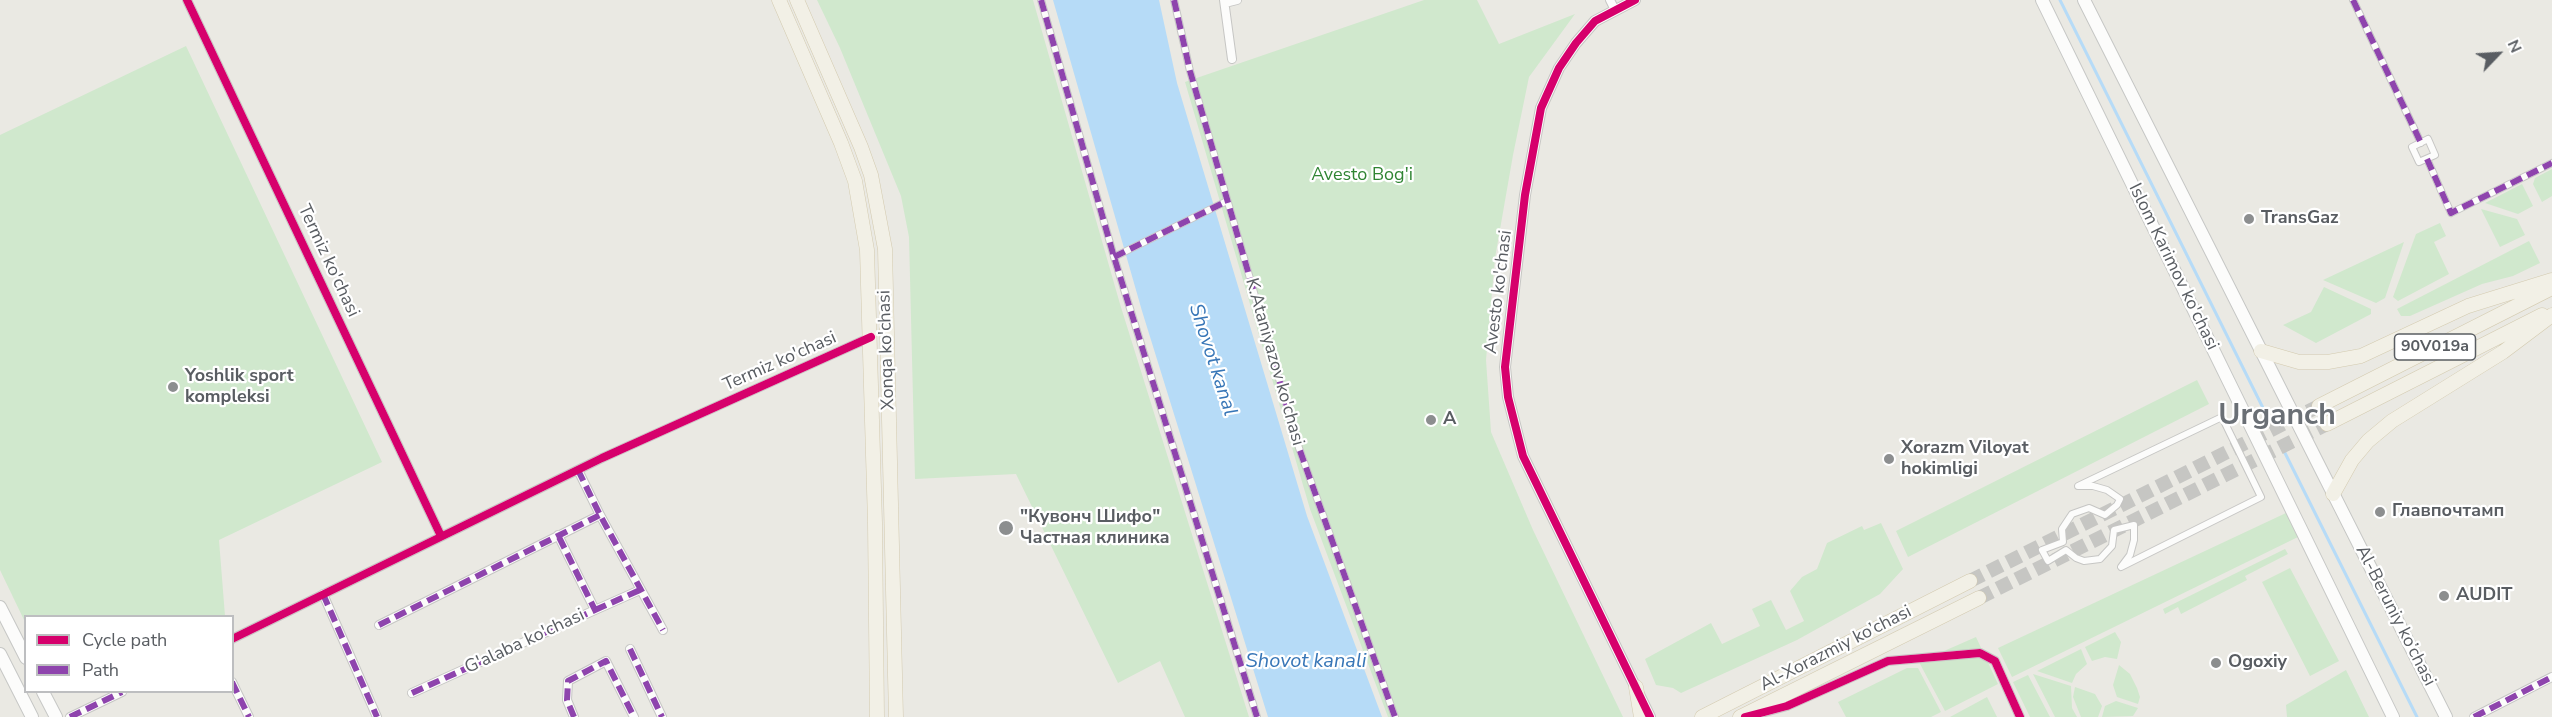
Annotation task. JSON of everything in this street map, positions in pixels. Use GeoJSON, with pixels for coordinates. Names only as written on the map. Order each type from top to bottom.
{"type":"FeatureCollection","features":[{"type":"Feature","properties":{"kind":"main road","name":"Xonqa ko'chasi"},"geometry":{"type":"LineString","coordinates":[[779,0],[842,143],[855,180],[867,250],[875,523],[877,717]]}},
{"type":"Feature","properties":{"kind":"main road","name":"Xonqa ko'chasi"},"geometry":{"type":"LineString","coordinates":[[797,0],[871,175],[885,249],[896,717]]}},
{"type":"Feature","properties":{"kind":"main road","name":"Islom Karimov ko'chasi"},"geometry":{"type":"LineString","coordinates":[[2042,0],[2393,717]]}},
{"type":"Feature","properties":{"kind":"main road"},"geometry":{"type":"LineString","coordinates":[[2084,0],[2333,494]]}},
{"type":"Feature","properties":{"kind":"main road"},"geometry":{"type":"LineString","coordinates":[[2261,351],[2299,362],[2328,362],[2361,356],[2468,306],[2552,280]]}},
{"type":"Feature","properties":{"kind":"main road","name":"90V019a"},"geometry":{"type":"LineString","coordinates":[[2319,406],[2552,288]]}},
{"type":"Feature","properties":{"kind":"main road","name":"90V019a"},"geometry":{"type":"LineString","coordinates":[[2326,424],[2552,310]]}},
{"type":"Feature","properties":{"kind":"main road"},"geometry":{"type":"LineString","coordinates":[[2333,494],[2352,460],[2368,441],[2392,421],[2503,352],[2552,315]]}},
{"type":"Feature","properties":{"kind":"main road","name":"Al-Beruniy ko’chasi"},"geometry":{"type":"LineString","coordinates":[[2333,494],[2446,717]]}},
{"type":"Feature","properties":{"kind":"main road"},"geometry":{"type":"LineString","coordinates":[[875,523],[892,523]]}},
{"type":"Feature","properties":{"kind":"main road","name":"Al-Xorazmiy ko’chasi"},"geometry":{"type":"LineString","coordinates":[[1702,717],[1970,581]]}},
{"type":"Feature","properties":{"kind":"main road","name":"Al-Xorazmiy ko’chasi"},"geometry":{"type":"LineString","coordinates":[[1743,717],[1978,598]]}},
{"type":"Feature","properties":{"kind":"main road"},"geometry":{"type":"LineString","coordinates":[[0,607],[24,653]]}},
{"type":"Feature","properties":{"kind":"main road"},"geometry":{"type":"LineString","coordinates":[[0,654],[32,717]]}},
{"type":"Feature","properties":{"kind":"main road"},"geometry":{"type":"LineString","coordinates":[[1636,687],[1641,717]]}},
{"type":"Feature","properties":{"kind":"main road"},"geometry":{"type":"LineString","coordinates":[[44,693],[56,717]]}},
{"type":"Feature","properties":{"kind":"street","name":"Termiz ko'chasi"},"geometry":{"type":"LineString","coordinates":[[187,0],[441,536]]}},
{"type":"Feature","properties":{"kind":"street"},"geometry":{"type":"LineString","coordinates":[[1041,0],[1114,256],[1257,717]]}},
{"type":"Feature","properties":{"kind":"street","name":"K.Ataniyazov ko'chasi"},"geometry":{"type":"LineString","coordinates":[[1174,0],[1190,71],[1299,448],[1395,717]]}},
{"type":"Feature","properties":{"kind":"street"},"geometry":{"type":"LineString","coordinates":[[1232,59],[1224,2],[1237,0]]}},
{"type":"Feature","properties":{"kind":"street","name":"Avesto ko'chasi"},"geometry":{"type":"LineString","coordinates":[[1635,0],[1613,5],[1595,21],[1576,43],[1551,83],[1541,108],[1525,195],[1505,367],[1508,397],[1523,456],[1650,717]]}},
{"type":"Feature","properties":{"kind":"street"},"geometry":{"type":"LineString","coordinates":[[2353,0],[2421,143]]}},
{"type":"Feature","properties":{"kind":"street"},"geometry":{"type":"LineString","coordinates":[[2428,139],[2435,155],[2427,159],[2420,162],[2412,147],[2428,139]]}},
{"type":"Feature","properties":{"kind":"street"},"geometry":{"type":"LineString","coordinates":[[2427,159],[2451,213],[2552,163]]}},
{"type":"Feature","properties":{"kind":"street"},"geometry":{"type":"LineString","coordinates":[[1114,256],[1227,201]]}},
{"type":"Feature","properties":{"kind":"street","name":"Termiz ko'chasi"},"geometry":{"type":"LineString","coordinates":[[234,638],[578,470],[871,337]]}},
{"type":"Feature","properties":{"kind":"street"},"geometry":{"type":"LineString","coordinates":[[2222,417],[2261,496],[2121,567],[2130,555],[2134,540],[2134,525],[2114,530],[2112,546],[2100,559],[2084,561],[2066,550],[2048,561],[2042,550],[2063,542],[2062,529],[2072,514],[2089,508],[2105,514],[2117,505],[2120,499],[2107,490],[2093,486],[2078,486],[2222,417]]}},
{"type":"Feature","properties":{"kind":"street"},"geometry":{"type":"LineString","coordinates":[[578,470],[663,630]]}},
{"type":"Feature","properties":{"kind":"street"},"geometry":{"type":"LineString","coordinates":[[379,625],[600,515]]}},
{"type":"Feature","properties":{"kind":"street","name":"G'alaba ko'chasi"},"geometry":{"type":"LineString","coordinates":[[412,693],[595,610],[558,535]]}},
{"type":"Feature","properties":{"kind":"street"},"geometry":{"type":"LineString","coordinates":[[595,610],[640,590]]}},
{"type":"Feature","properties":{"kind":"street"},"geometry":{"type":"LineString","coordinates":[[322,594],[377,717]]}},
{"type":"Feature","properties":{"kind":"street"},"geometry":{"type":"LineString","coordinates":[[630,649],[662,717]]}},
{"type":"Feature","properties":{"kind":"street"},"geometry":{"type":"LineString","coordinates":[[1743,717],[1787,706],[1888,661],[1980,654],[1995,661],[2020,717]]}},
{"type":"Feature","properties":{"kind":"street"},"geometry":{"type":"LineString","coordinates":[[574,717],[567,700],[568,681],[606,661],[634,717]]}},
{"type":"Feature","properties":{"kind":"street"},"geometry":{"type":"LineString","coordinates":[[2474,717],[2552,677]]}},
{"type":"Feature","properties":{"kind":"street"},"geometry":{"type":"LineString","coordinates":[[234,686],[249,717]]}},
{"type":"Feature","properties":{"kind":"street"},"geometry":{"type":"LineString","coordinates":[[70,717],[121,693]]}},
{"type":"Feature","properties":{"kind":"green space"},"geometry":{"type":"Polygon","coordinates":[[[817,0],[1033,0],[1120,304],[1249,717],[1185,717],[1160,661],[1118,683],[1016,474],[915,479],[909,237],[901,196],[840,48],[817,0]]]}},
{"type":"Feature","properties":{"kind":"green space","name":"Avesto Bog'i"},"geometry":{"type":"Polygon","coordinates":[[[1424,0],[1477,0],[1499,44],[1575,14],[1529,77],[1495,258],[1486,360],[1491,432],[1533,530],[1623,717],[1388,717],[1310,509],[1185,82],[1424,0]]]}},
{"type":"Feature","properties":{"kind":"green space","name":"Yoshlik sport kompleksi"},"geometry":{"type":"Polygon","coordinates":[[[186,46],[382,462],[219,540],[225,615],[24,615],[24,620],[0,570],[0,135],[186,46]]]}},
{"type":"Feature","properties":{"kind":"green space"},"geometry":{"type":"Polygon","coordinates":[[[2552,169],[2552,196],[2542,202],[2533,184],[2535,178],[2552,169]]]}},
{"type":"Feature","properties":{"kind":"green space"},"geometry":{"type":"Polygon","coordinates":[[[2522,184],[2533,206],[2518,214],[2485,203],[2522,184]]]}},
{"type":"Feature","properties":{"kind":"green space"},"geometry":{"type":"Polygon","coordinates":[[[2481,209],[2517,219],[2525,235],[2500,247],[2481,209]]]}},
{"type":"Feature","properties":{"kind":"green space"},"geometry":{"type":"Polygon","coordinates":[[[2440,223],[2446,236],[2434,242],[2449,274],[2398,301],[2393,297],[2416,234],[2440,223]]]}},
{"type":"Feature","properties":{"kind":"green space"},"geometry":{"type":"Polygon","coordinates":[[[2529,241],[2540,263],[2513,276],[2482,284],[2410,316],[2401,316],[2397,309],[2529,241]]]}},
{"type":"Feature","properties":{"kind":"green space"},"geometry":{"type":"Polygon","coordinates":[[[2404,242],[2385,298],[2376,303],[2323,280],[2404,242]]]}},
{"type":"Feature","properties":{"kind":"green space"},"geometry":{"type":"Polygon","coordinates":[[[2324,287],[2371,309],[2371,314],[2316,343],[2283,325],[2311,312],[2324,287]]]}},
{"type":"Feature","properties":{"kind":"green space"},"geometry":{"type":"Polygon","coordinates":[[[2197,380],[2209,404],[1908,557],[1896,531],[2197,380]]]}},
{"type":"Feature","properties":{"kind":"green space"},"geometry":{"type":"Polygon","coordinates":[[[2286,513],[2298,537],[2012,677],[1998,648],[2286,513]]]}},
{"type":"Feature","properties":{"kind":"green space"},"geometry":{"type":"Polygon","coordinates":[[[1881,523],[1903,569],[1880,594],[1797,640],[1681,693],[1673,688],[1656,685],[1645,659],[1711,623],[1722,644],[1760,626],[1752,609],[1771,600],[1786,630],[1804,621],[1790,591],[1802,577],[1817,569],[1827,543],[1862,526],[1864,530],[1881,523]]]}},
{"type":"Feature","properties":{"kind":"green space"},"geometry":{"type":"Polygon","coordinates":[[[2285,549],[2288,554],[2245,576],[2247,580],[2181,614],[2178,607],[2165,614],[2163,609],[2285,549]]]}},
{"type":"Feature","properties":{"kind":"green space"},"geometry":{"type":"Polygon","coordinates":[[[2290,568],[2339,661],[2310,676],[2262,582],[2290,568]]]}},
{"type":"Feature","properties":{"kind":"green space"},"geometry":{"type":"Polygon","coordinates":[[[2115,632],[2121,642],[2117,659],[2105,657],[2092,661],[2085,647],[2115,632]]]}},
{"type":"Feature","properties":{"kind":"green space"},"geometry":{"type":"Polygon","coordinates":[[[1976,637],[1998,684],[1945,711],[1919,662],[1976,637]]]}},
{"type":"Feature","properties":{"kind":"green space"},"geometry":{"type":"Polygon","coordinates":[[[2081,649],[2087,664],[2076,674],[2072,683],[2037,671],[2081,649]]]}},
{"type":"Feature","properties":{"kind":"green space"},"geometry":{"type":"Polygon","coordinates":[[[2119,665],[2130,674],[2137,688],[2140,697],[2138,704],[2117,697],[2113,685],[2119,665]]]}},
{"type":"Feature","properties":{"kind":"green space"},"geometry":{"type":"Polygon","coordinates":[[[1907,668],[1918,668],[1941,712],[1931,717],[1846,717],[1838,702],[1907,668]]]}},
{"type":"Feature","properties":{"kind":"green space"},"geometry":{"type":"Polygon","coordinates":[[[2346,670],[2369,717],[2287,717],[2286,705],[2346,670]]]}},
{"type":"Feature","properties":{"kind":"green space"},"geometry":{"type":"Polygon","coordinates":[[[2033,674],[2071,686],[2072,708],[2077,717],[2055,717],[2033,674]]]}},
{"type":"Feature","properties":{"kind":"green space"},"geometry":{"type":"Polygon","coordinates":[[[2028,675],[2050,717],[2030,717],[2013,682],[2028,675]]]}},
{"type":"Feature","properties":{"kind":"green space"},"geometry":{"type":"Polygon","coordinates":[[[2075,687],[2095,694],[2102,706],[2098,717],[2081,717],[2073,697],[2075,687]]]}},
{"type":"Feature","properties":{"kind":"green space"},"geometry":{"type":"Polygon","coordinates":[[[1987,697],[1997,717],[1950,717],[1987,697]]]}},
{"type":"Feature","properties":{"kind":"green space"},"geometry":{"type":"Polygon","coordinates":[[[2116,701],[2138,708],[2133,716],[2102,717],[2105,706],[2116,701]]]}},
{"type":"Feature","properties":{"kind":"water","name":"Shovot kanali"},"geometry":{"type":"Polygon","coordinates":[[[1053,0],[1159,0],[1177,83],[1307,516],[1382,717],[1268,717],[1142,311],[1053,0]]]}},
{"type":"Feature","properties":{"kind":"waterway"},"geometry":{"type":"LineString","coordinates":[[2060,0],[2270,422]]}},
{"type":"Feature","properties":{"kind":"waterway"},"geometry":{"type":"LineString","coordinates":[[2284,451],[2417,717]]}},
{"type":"Feature","properties":{"kind":"tunnel"},"geometry":{"type":"LineString","coordinates":[[1970,581],[2319,406]]}},
{"type":"Feature","properties":{"kind":"tunnel"},"geometry":{"type":"LineString","coordinates":[[1979,598],[2327,424]]}},
{"type":"Feature","properties":{"kind":"marked path"},"geometry":{"type":"LineString","coordinates":[[1041,0],[1114,257],[1257,717]]}},
{"type":"Feature","properties":{"kind":"marked path"},"geometry":{"type":"LineString","coordinates":[[1174,0],[1190,71],[1299,448],[1395,717]]}},
{"type":"Feature","properties":{"kind":"marked path"},"geometry":{"type":"LineString","coordinates":[[2353,0],[2421,143]]}},
{"type":"Feature","properties":{"kind":"marked path"},"geometry":{"type":"LineString","coordinates":[[2427,159],[2451,213],[2552,163]]}},
{"type":"Feature","properties":{"kind":"marked path"},"geometry":{"type":"LineString","coordinates":[[1114,257],[1227,201]]}},
{"type":"Feature","properties":{"kind":"marked path"},"geometry":{"type":"LineString","coordinates":[[578,470],[663,630]]}},
{"type":"Feature","properties":{"kind":"marked path"},"geometry":{"type":"LineString","coordinates":[[379,625],[600,515]]}},
{"type":"Feature","properties":{"kind":"marked path"},"geometry":{"type":"LineString","coordinates":[[412,693],[595,610],[558,535]]}},
{"type":"Feature","properties":{"kind":"marked path"},"geometry":{"type":"LineString","coordinates":[[595,610],[640,590]]}},
{"type":"Feature","properties":{"kind":"marked path"},"geometry":{"type":"LineString","coordinates":[[323,594],[377,717]]}},
{"type":"Feature","properties":{"kind":"marked path"},"geometry":{"type":"LineString","coordinates":[[630,649],[662,717]]}},
{"type":"Feature","properties":{"kind":"marked path"},"geometry":{"type":"LineString","coordinates":[[574,717],[567,700],[568,681],[606,661],[634,717]]}},
{"type":"Feature","properties":{"kind":"marked path"},"geometry":{"type":"LineString","coordinates":[[2474,717],[2552,677]]}},
{"type":"Feature","properties":{"kind":"marked path"},"geometry":{"type":"LineString","coordinates":[[234,686],[249,717]]}},
{"type":"Feature","properties":{"kind":"marked path"},"geometry":{"type":"LineString","coordinates":[[70,717],[120,693]]}},
{"type":"Feature","properties":{"kind":"cycle path"},"geometry":{"type":"LineString","coordinates":[[187,0],[441,536]]}},
{"type":"Feature","properties":{"kind":"cycle path"},"geometry":{"type":"LineString","coordinates":[[1635,0],[1595,21],[1559,68],[1541,108],[1525,195],[1505,367],[1508,397],[1523,456],[1650,717]]}},
{"type":"Feature","properties":{"kind":"cycle path"},"geometry":{"type":"LineString","coordinates":[[234,638],[602,458],[871,337]]}},
{"type":"Feature","properties":{"kind":"cycle path"},"geometry":{"type":"LineString","coordinates":[[1745,717],[1787,706],[1888,661],[1980,653],[1995,661],[2020,717]]}},
{"type":"Feature","properties":{"kind":"place","name":"TransGaz"},"geometry":{"type":"Point","coordinates":[2249,219]}},
{"type":"Feature","properties":{"kind":"place","name":"Yoshlik sport kompleksi"},"geometry":{"type":"Point","coordinates":[173,387]}},
{"type":"Feature","properties":{"kind":"place","name":"A"},"geometry":{"type":"Point","coordinates":[1431,420]}},
{"type":"Feature","properties":{"kind":"place","name":"Xorazm Viloyat hokimligi"},"geometry":{"type":"Point","coordinates":[1889,459]}},
{"type":"Feature","properties":{"kind":"place","name":"Главпочтамп"},"geometry":{"type":"Point","coordinates":[2380,512]}},
{"type":"Feature","properties":{"kind":"place","name":"\"Кувонч Шифо\" Частная клиника"},"geometry":{"type":"Point","coordinates":[1006,528]}},
{"type":"Feature","properties":{"kind":"place","name":"AUDIT"},"geometry":{"type":"Point","coordinates":[2444,596]}},
{"type":"Feature","properties":{"kind":"place","name":"Ogoxiy"},"geometry":{"type":"Point","coordinates":[2216,663]}},
{"type":"Feature","properties":{"kind":"district","name":"Urganch"},"geometry":{"type":"Point","coordinates":[2277,417]}},
{"type":"Feature","properties":{"kind":"water label","name":"Shovot kanal"},"geometry":{"type":"Point","coordinates":[1212,360]}}]}
